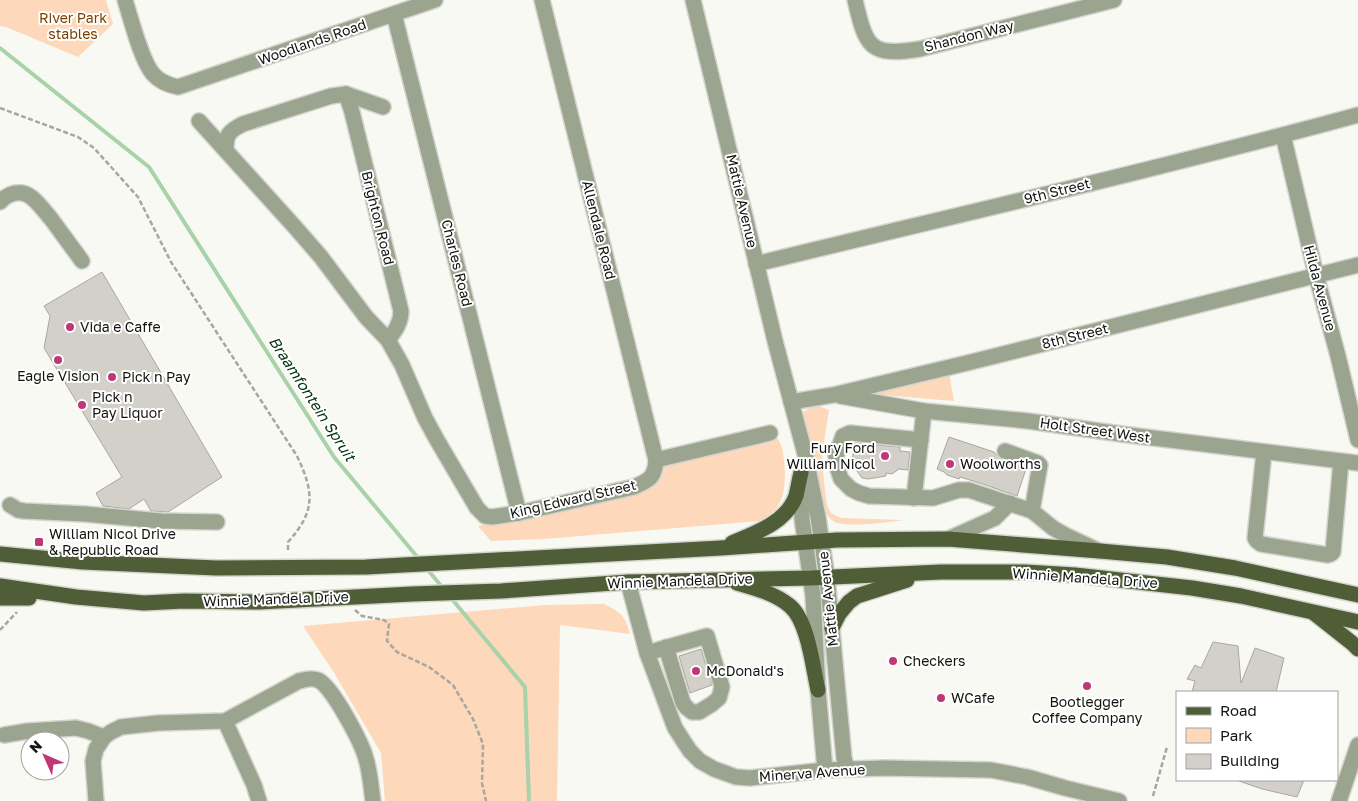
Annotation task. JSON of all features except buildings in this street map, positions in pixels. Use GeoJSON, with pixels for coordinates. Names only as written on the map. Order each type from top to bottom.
{"type":"FeatureCollection","features":[{"type":"Feature","properties":{"kind":"main road"},"geometry":{"type":"LineString","coordinates":[[721,548],[767,527],[782,516],[796,496],[801,473]]}},
{"type":"Feature","properties":{"kind":"main road","name":"Winnie Mandela Drive"},"geometry":{"type":"LineString","coordinates":[[0,554],[83,562],[216,568],[366,567],[822,541],[948,539],[1167,558],[1235,568],[1358,595]]}},
{"type":"Feature","properties":{"kind":"main road","name":"Winnie Mandela Drive"},"geometry":{"type":"LineString","coordinates":[[0,586],[76,597],[144,603],[259,602],[502,591],[628,582],[827,578],[941,572],[1025,572],[1075,575],[1192,588],[1311,610],[1358,622]]}},
{"type":"Feature","properties":{"kind":"main road"},"geometry":{"type":"LineString","coordinates":[[832,628],[839,614],[857,596],[902,581],[983,572]]}},
{"type":"Feature","properties":{"kind":"main road"},"geometry":{"type":"LineString","coordinates":[[726,579],[776,597],[795,611],[804,629],[818,690]]}},
{"type":"Feature","properties":{"kind":"main road"},"geometry":{"type":"LineString","coordinates":[[0,598],[76,597]]}},
{"type":"Feature","properties":{"kind":"main road"},"geometry":{"type":"LineString","coordinates":[[1311,610],[1358,649]]}},
{"type":"Feature","properties":{"kind":"street","name":"Woodlands Road"},"geometry":{"type":"LineString","coordinates":[[125,0],[144,56],[153,74],[169,86],[178,87],[435,0]]}},
{"type":"Feature","properties":{"kind":"street","name":"Allendale Road"},"geometry":{"type":"LineString","coordinates":[[542,0],[656,460]]}},
{"type":"Feature","properties":{"kind":"street","name":"Mattie Avenue"},"geometry":{"type":"LineString","coordinates":[[693,0],[756,264],[805,454],[822,541],[844,758],[848,769]]}},
{"type":"Feature","properties":{"kind":"street","name":"Shandon Way"},"geometry":{"type":"LineString","coordinates":[[855,0],[865,36],[875,47],[892,52],[920,48],[1114,0]]}},
{"type":"Feature","properties":{"kind":"street","name":"Charles Road"},"geometry":{"type":"LineString","coordinates":[[394,14],[519,513]]}},
{"type":"Feature","properties":{"kind":"street"},"geometry":{"type":"LineString","coordinates":[[226,150],[226,139],[234,128],[331,96],[346,94],[383,107]]}},
{"type":"Feature","properties":{"kind":"street","name":"Brighton Road"},"geometry":{"type":"LineString","coordinates":[[346,94],[401,311],[399,324],[388,340]]}},
{"type":"Feature","properties":{"kind":"street","name":"9th Street"},"geometry":{"type":"LineString","coordinates":[[756,264],[1283,136],[1358,115]]}},
{"type":"Feature","properties":{"kind":"street"},"geometry":{"type":"LineString","coordinates":[[199,121],[300,233],[366,317],[388,340]]}},
{"type":"Feature","properties":{"kind":"street","name":"Hilda Avenue"},"geometry":{"type":"LineString","coordinates":[[1283,136],[1316,274],[1355,417],[1358,440]]}},
{"type":"Feature","properties":{"kind":"street"},"geometry":{"type":"LineString","coordinates":[[0,202],[16,193],[32,197],[82,261]]}},
{"type":"Feature","properties":{"kind":"street","name":"8th Street"},"geometry":{"type":"LineString","coordinates":[[791,402],[833,395],[968,363],[1316,274],[1358,265]]}},
{"type":"Feature","properties":{"kind":"street","name":"King Edward Street"},"geometry":{"type":"LineString","coordinates":[[388,340],[402,365],[437,440],[477,508],[485,516],[519,513],[634,487],[651,478],[656,470],[656,460]]}},
{"type":"Feature","properties":{"kind":"street","name":"Holt Street West"},"geometry":{"type":"LineString","coordinates":[[833,395],[924,411],[1028,421],[1358,463]]}},
{"type":"Feature","properties":{"kind":"street","name":"Mattie Avenue"},"geometry":{"type":"LineString","coordinates":[[791,402],[801,473],[802,519],[813,596],[818,690],[826,770]]}},
{"type":"Feature","properties":{"kind":"street"},"geometry":{"type":"LineString","coordinates":[[914,498],[924,411]]}},
{"type":"Feature","properties":{"kind":"street"},"geometry":{"type":"LineString","coordinates":[[656,460],[770,433]]}},
{"type":"Feature","properties":{"kind":"street"},"geometry":{"type":"LineString","coordinates":[[921,440],[850,433],[843,436],[836,456],[841,479],[851,489],[869,496],[934,498],[959,490],[969,490],[1032,511],[1053,528],[1100,551]]}},
{"type":"Feature","properties":{"kind":"street"},"geometry":{"type":"LineString","coordinates":[[1005,451],[1038,463],[1040,466],[1032,511]]}},
{"type":"Feature","properties":{"kind":"street"},"geometry":{"type":"LineString","coordinates":[[1264,452],[1255,538],[1257,542],[1328,555],[1333,552],[1341,461]]}},
{"type":"Feature","properties":{"kind":"street"},"geometry":{"type":"LineString","coordinates":[[948,539],[995,518],[1010,503]]}},
{"type":"Feature","properties":{"kind":"street"},"geometry":{"type":"LineString","coordinates":[[10,504],[18,510],[24,511],[160,521],[217,522]]}},
{"type":"Feature","properties":{"kind":"street","name":"Minerva Avenue"},"geometry":{"type":"LineString","coordinates":[[628,582],[647,653],[675,728],[690,751],[700,761],[714,769],[736,777],[750,778],[848,769],[991,770],[1027,777],[1119,801]]}},
{"type":"Feature","properties":{"kind":"street"},"geometry":{"type":"LineString","coordinates":[[647,653],[666,647],[708,636],[722,687],[719,698],[699,712],[692,712],[687,708],[683,703],[666,647]]}},
{"type":"Feature","properties":{"kind":"street"},"geometry":{"type":"LineString","coordinates":[[96,801],[93,760],[96,749],[111,732],[121,727],[158,723],[226,721],[298,681],[310,679],[318,680],[332,693],[362,747],[369,771],[373,801]]}},
{"type":"Feature","properties":{"kind":"street"},"geometry":{"type":"LineString","coordinates":[[226,721],[259,801]]}},
{"type":"Feature","properties":{"kind":"street"},"geometry":{"type":"LineString","coordinates":[[4,735],[28,731],[76,728],[104,738]]}},
{"type":"Feature","properties":{"kind":"street"},"geometry":{"type":"LineString","coordinates":[[1339,801],[1358,745]]}},
{"type":"Feature","properties":{"kind":"path"},"geometry":{"type":"LineString","coordinates":[[0,108],[78,137],[94,148],[138,197],[171,262],[297,456],[305,472],[310,497],[308,512],[298,531],[288,542],[288,552]]}},
{"type":"Feature","properties":{"kind":"path"},"geometry":{"type":"LineString","coordinates":[[341,598],[362,616],[384,620],[388,624],[387,641],[397,652],[429,668],[453,685],[483,744],[482,783],[486,801]]}},
{"type":"Feature","properties":{"kind":"path"},"geometry":{"type":"LineString","coordinates":[[0,630],[20,610]]}},
{"type":"Feature","properties":{"kind":"path"},"geometry":{"type":"LineString","coordinates":[[1153,796],[1167,747]]}},
{"type":"Feature","properties":{"kind":"green space","name":"River Park stables"},"geometry":{"type":"Polygon","coordinates":[[[0,0],[106,0],[113,24],[78,57],[0,26],[0,0]]]}},
{"type":"Feature","properties":{"kind":"green space"},"geometry":{"type":"Polygon","coordinates":[[[949,373],[954,401],[857,393],[949,373]]]}},
{"type":"Feature","properties":{"kind":"green space"},"geometry":{"type":"Polygon","coordinates":[[[819,406],[829,410],[822,454],[827,505],[831,513],[841,518],[904,520],[868,524],[841,524],[829,517],[824,510],[802,413],[811,407],[819,406]]]}},
{"type":"Feature","properties":{"kind":"green space"},"geometry":{"type":"Polygon","coordinates":[[[775,435],[781,444],[783,452],[785,478],[783,495],[776,509],[760,521],[544,539],[491,541],[478,526],[626,495],[665,459],[775,435]]]}},
{"type":"Feature","properties":{"kind":"green space"},"geometry":{"type":"Polygon","coordinates":[[[604,604],[622,615],[630,634],[560,625],[557,801],[385,801],[381,753],[333,671],[303,626],[545,605],[604,604]]]}},
{"type":"Feature","properties":{"kind":"waterway","name":"Braamfontein Spruit"},"geometry":{"type":"LineString","coordinates":[[0,48],[149,167],[334,457],[419,559]]}},
{"type":"Feature","properties":{"kind":"waterway","name":"Braamfontein Spruit"},"geometry":{"type":"LineString","coordinates":[[427,569],[443,588]]}},
{"type":"Feature","properties":{"kind":"waterway","name":"Braamfontein Spruit"},"geometry":{"type":"LineString","coordinates":[[451,598],[525,687],[529,801]]}},
{"type":"Feature","properties":{"kind":"place","name":"Vida e Caffe"},"geometry":{"type":"Point","coordinates":[70,327]}},
{"type":"Feature","properties":{"kind":"place","name":"Eagle Vision"},"geometry":{"type":"Point","coordinates":[58,360]}},
{"type":"Feature","properties":{"kind":"place","name":"Pick n Pay"},"geometry":{"type":"Point","coordinates":[112,377]}},
{"type":"Feature","properties":{"kind":"place","name":"Pick n Pay Liquor"},"geometry":{"type":"Point","coordinates":[82,405]}},
{"type":"Feature","properties":{"kind":"place","name":"Fury Ford William Nicol"},"geometry":{"type":"Point","coordinates":[885,456]}},
{"type":"Feature","properties":{"kind":"place","name":"Woolworths"},"geometry":{"type":"Point","coordinates":[950,464]}},
{"type":"Feature","properties":{"kind":"place","name":"William Nicol Drive & Republic Road"},"geometry":{"type":"Point","coordinates":[39,542]}},
{"type":"Feature","properties":{"kind":"place","name":"Checkers"},"geometry":{"type":"Point","coordinates":[893,661]}},
{"type":"Feature","properties":{"kind":"place","name":"McDonald's"},"geometry":{"type":"Point","coordinates":[696,671]}},
{"type":"Feature","properties":{"kind":"place","name":"Bootlegger Coffee Company"},"geometry":{"type":"Point","coordinates":[1087,686]}},
{"type":"Feature","properties":{"kind":"place","name":"WCafe"},"geometry":{"type":"Point","coordinates":[941,698]}}]}
